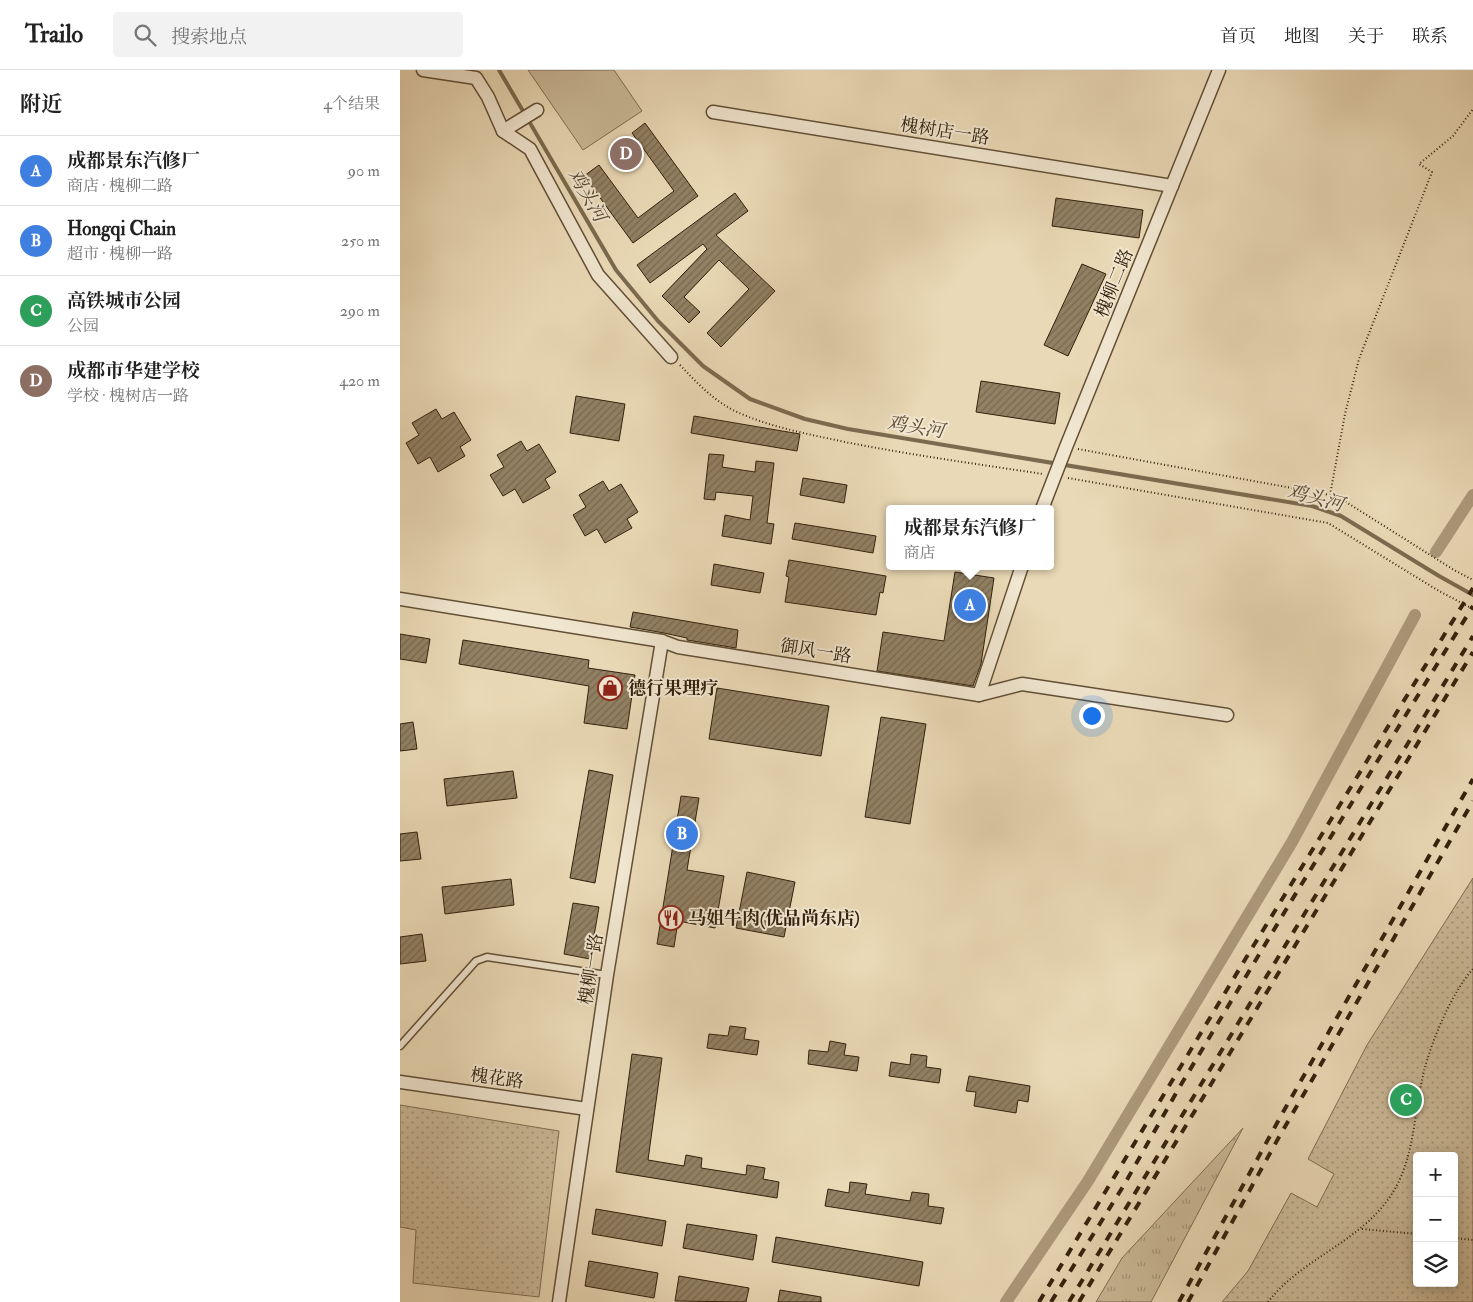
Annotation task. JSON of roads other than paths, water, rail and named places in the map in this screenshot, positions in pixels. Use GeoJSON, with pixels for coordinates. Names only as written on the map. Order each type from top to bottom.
{"type":"FeatureCollection","features":[{"type":"Feature","properties":{"kind":"street"},"geometry":{"type":"LineString","coordinates":[[424,70],[476,78],[488,98],[503,131],[530,149],[598,275],[671,356]]}},
{"type":"Feature","properties":{"kind":"street","name":"槐柳二路"},"geometry":{"type":"LineString","coordinates":[[1043,505],[1219,70]]}},
{"type":"Feature","properties":{"kind":"street"},"geometry":{"type":"LineString","coordinates":[[503,131],[537,110]]}},
{"type":"Feature","properties":{"kind":"street","name":"槐树店一路"},"geometry":{"type":"LineString","coordinates":[[713,112],[1172,186]]}},
{"type":"Feature","properties":{"kind":"street"},"geometry":{"type":"LineString","coordinates":[[979,695],[1021,570]]}},
{"type":"Feature","properties":{"kind":"street","name":"御风一路"},"geometry":{"type":"LineString","coordinates":[[400,599],[662,641],[678,647],[979,695],[1022,684],[1227,714]]}},
{"type":"Feature","properties":{"kind":"street","name":"槐柳一路"},"geometry":{"type":"LineString","coordinates":[[559,1302],[607,976],[662,641]]}},
{"type":"Feature","properties":{"kind":"street","name":"槐花路"},"geometry":{"type":"LineString","coordinates":[[401,1083],[587,1109]]}},
{"type":"Feature","properties":{"kind":"lane"},"geometry":{"type":"LineString","coordinates":[[400,1046],[476,961],[487,957],[607,976]]}},
{"type":"Feature","properties":{"kind":"waterway","name":"鸡头河"},"geometry":{"type":"LineString","coordinates":[[499,70],[616,270],[658,321],[703,366],[750,399],[805,419],[848,429],[1312,506],[1341,516],[1473,595]]}},
{"type":"Feature","properties":{"kind":"waterway"},"geometry":{"type":"LineString","coordinates":[[1436,552],[1473,495]]}},
{"type":"Feature","properties":{"kind":"waterway"},"geometry":{"type":"LineString","coordinates":[[1006,1302],[1088,1181],[1292,842],[1415,615]]}},
{"type":"Feature","properties":{"kind":"railway"},"geometry":{"type":"LineString","coordinates":[[1039,1302],[1246,958],[1473,588]]}},
{"type":"Feature","properties":{"kind":"railway"},"geometry":{"type":"LineString","coordinates":[[1051,1302],[1124,1185],[1179,1088],[1290,903],[1473,606]]}},
{"type":"Feature","properties":{"kind":"railway"},"geometry":{"type":"LineString","coordinates":[[1069,1302],[1473,636]]}},
{"type":"Feature","properties":{"kind":"railway"},"geometry":{"type":"LineString","coordinates":[[1079,1302],[1473,652]]}},
{"type":"Feature","properties":{"kind":"railway"},"geometry":{"type":"LineString","coordinates":[[1179,1302],[1282,1114],[1473,779]]}},
{"type":"Feature","properties":{"kind":"railway"},"geometry":{"type":"LineString","coordinates":[[1188,1302],[1279,1137],[1473,801]]}},
{"type":"Feature","properties":{"kind":"place","name":"成都市华建学校"},"geometry":{"type":"Point","coordinates":[626,154]}},
{"type":"Feature","properties":{"kind":"place","name":"成都景东汽修厂"},"geometry":{"type":"Point","coordinates":[970,605]}},
{"type":"Feature","properties":{"kind":"place","name":"德行果理疗"},"geometry":{"type":"Point","coordinates":[610,688]}},
{"type":"Feature","properties":{"kind":"place","name":"Hongqi Chain"},"geometry":{"type":"Point","coordinates":[682,834]}},
{"type":"Feature","properties":{"kind":"place","name":"马姐牛肉(优品尚东店)"},"geometry":{"type":"Point","coordinates":[671,918]}},
{"type":"Feature","properties":{"kind":"place","name":"高铁城市公园"},"geometry":{"type":"Point","coordinates":[1406,1100]}}]}
